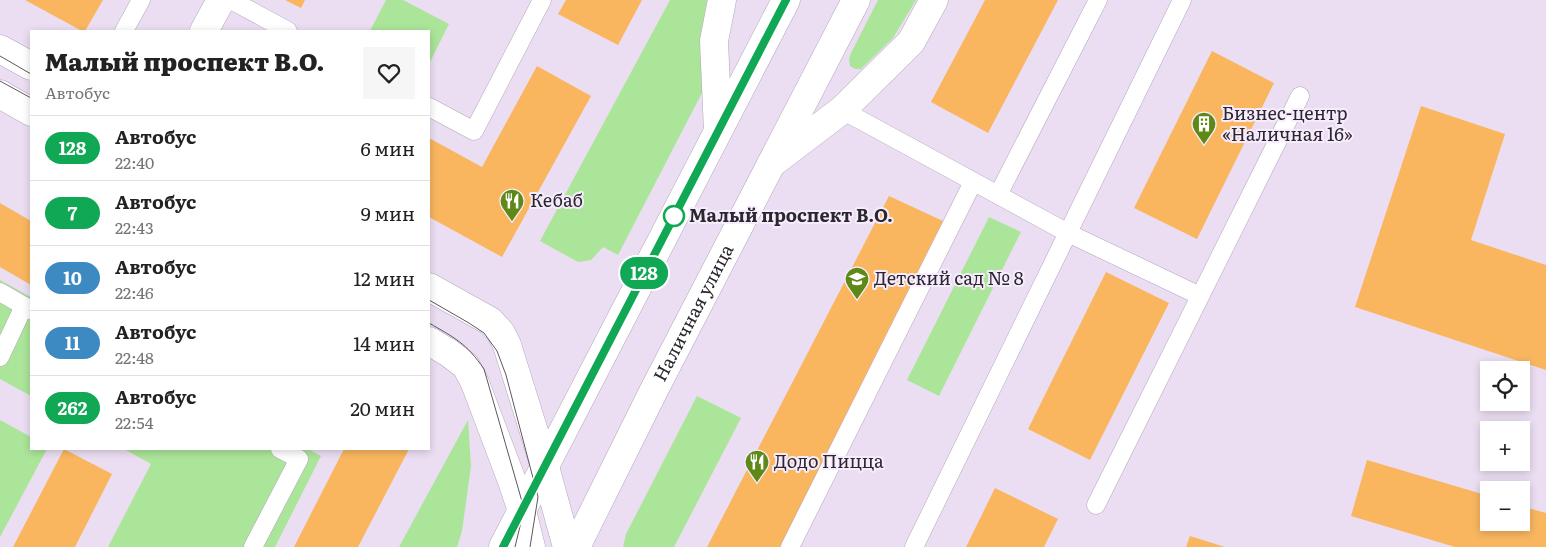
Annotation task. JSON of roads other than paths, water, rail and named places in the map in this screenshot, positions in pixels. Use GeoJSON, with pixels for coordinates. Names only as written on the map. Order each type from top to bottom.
{"type":"FeatureCollection","features":[{"type":"Feature","properties":{"kind":"main road"},"geometry":{"type":"LineString","coordinates":[[205,30],[221,0]]}},
{"type":"Feature","properties":{"kind":"main road"},"geometry":{"type":"LineString","coordinates":[[718,131],[714,41],[722,0]]}},
{"type":"Feature","properties":{"kind":"main road"},"geometry":{"type":"LineString","coordinates":[[503,547],[786,0]]}},
{"type":"Feature","properties":{"kind":"main road","name":"Наличная улица"},"geometry":{"type":"LineString","coordinates":[[576,547],[654,390],[856,0]]}},
{"type":"Feature","properties":{"kind":"main road"},"geometry":{"type":"LineString","coordinates":[[771,164],[842,110],[911,42],[934,0]]}},
{"type":"Feature","properties":{"kind":"main road"},"geometry":{"type":"LineString","coordinates":[[0,49],[30,65]]}},
{"type":"Feature","properties":{"kind":"main road"},"geometry":{"type":"LineString","coordinates":[[0,94],[30,111]]}},
{"type":"Feature","properties":{"kind":"main road"},"geometry":{"type":"LineString","coordinates":[[430,288],[490,321],[501,333],[507,345],[545,467],[567,547]]}},
{"type":"Feature","properties":{"kind":"main road"},"geometry":{"type":"LineString","coordinates":[[430,342],[466,366],[475,383],[512,481],[531,547]]}},
{"type":"Feature","properties":{"kind":"lane"},"geometry":{"type":"LineString","coordinates":[[125,30],[140,0]]}},
{"type":"Feature","properties":{"kind":"lane"},"geometry":{"type":"LineString","coordinates":[[231,0],[286,30]]}},
{"type":"Feature","properties":{"kind":"lane"},"geometry":{"type":"LineString","coordinates":[[430,108],[474,131],[542,0]]}},
{"type":"Feature","properties":{"kind":"lane"},"geometry":{"type":"LineString","coordinates":[[998,195],[1098,0]]}},
{"type":"Feature","properties":{"kind":"lane"},"geometry":{"type":"LineString","coordinates":[[914,547],[1182,0]]}},
{"type":"Feature","properties":{"kind":"lane"},"geometry":{"type":"LineString","coordinates":[[1096,505],[1300,96]]}},
{"type":"Feature","properties":{"kind":"lane"},"geometry":{"type":"LineString","coordinates":[[842,110],[1068,232],[1200,296]]}},
{"type":"Feature","properties":{"kind":"lane"},"geometry":{"type":"LineString","coordinates":[[790,547],[973,182]]}},
{"type":"Feature","properties":{"kind":"lane"},"geometry":{"type":"LineString","coordinates":[[0,292],[28,308],[0,357]]}},
{"type":"Feature","properties":{"kind":"lane"},"geometry":{"type":"LineString","coordinates":[[253,547],[299,459],[282,450]]}},
{"type":"Feature","properties":{"kind":"tram line"},"geometry":{"type":"LineString","coordinates":[[0,56],[30,73]]}},
{"type":"Feature","properties":{"kind":"tram line"},"geometry":{"type":"LineString","coordinates":[[0,81],[30,97]]}},
{"type":"Feature","properties":{"kind":"tram line"},"geometry":{"type":"LineString","coordinates":[[430,301],[484,333],[497,351],[506,375],[538,497],[530,547]]}},
{"type":"Feature","properties":{"kind":"tram line"},"geometry":{"type":"LineString","coordinates":[[430,324],[460,342],[484,369],[523,505],[515,547]]}},
{"type":"Feature","properties":{"kind":"place","name":"Бизнес-центр «Наличная 16»"},"geometry":{"type":"Point","coordinates":[1204,145]}},
{"type":"Feature","properties":{"kind":"place","name":"Малый проспект В.О."},"geometry":{"type":"Point","coordinates":[674,216]}},
{"type":"Feature","properties":{"kind":"place","name":"Кебаб"},"geometry":{"type":"Point","coordinates":[512,222]}},
{"type":"Feature","properties":{"kind":"place","name":"Детский сад № 8"},"geometry":{"type":"Point","coordinates":[857,300]}},
{"type":"Feature","properties":{"kind":"place","name":"Додо Пицца"},"geometry":{"type":"Point","coordinates":[757,483]}}]}
